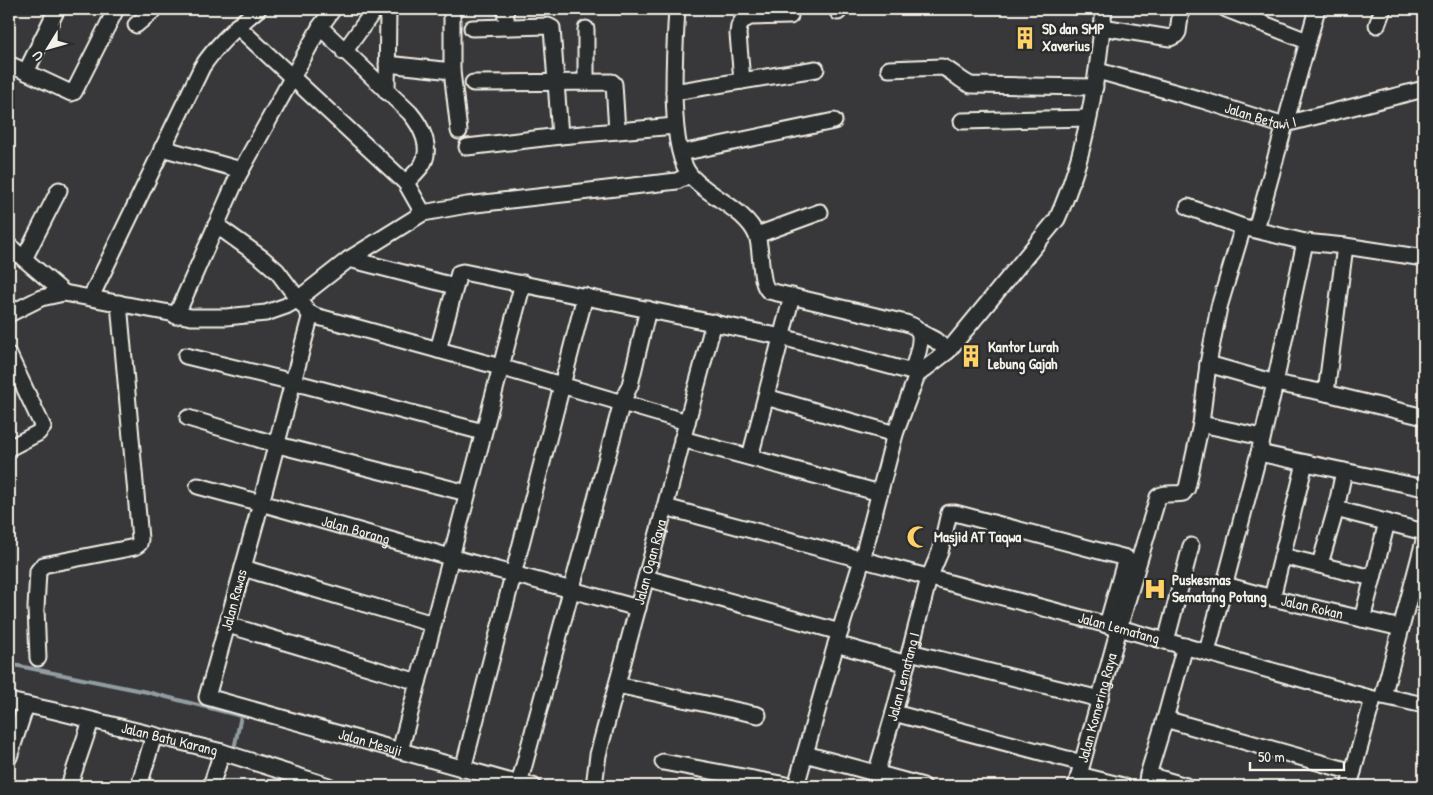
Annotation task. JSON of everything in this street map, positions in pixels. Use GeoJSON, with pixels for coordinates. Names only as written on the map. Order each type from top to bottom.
{"type":"FeatureCollection","features":[{"type":"Feature","properties":{"kind":"street"},"geometry":{"type":"LineString","coordinates":[[26,72],[57,9]]}},
{"type":"Feature","properties":{"kind":"street"},"geometry":{"type":"LineString","coordinates":[[9,64],[71,93],[74,92],[116,9]]}},
{"type":"Feature","properties":{"kind":"street"},"geometry":{"type":"LineString","coordinates":[[136,25],[155,9]]}},
{"type":"Feature","properties":{"kind":"street"},"geometry":{"type":"LineString","coordinates":[[90,297],[202,67],[210,54],[236,26],[258,9]]}},
{"type":"Feature","properties":{"kind":"street"},"geometry":{"type":"LineString","coordinates":[[176,316],[241,170],[320,27],[333,9]]}},
{"type":"Feature","properties":{"kind":"street"},"geometry":{"type":"LineString","coordinates":[[344,52],[375,9]]}},
{"type":"Feature","properties":{"kind":"street"},"geometry":{"type":"LineString","coordinates":[[387,92],[388,9]]}},
{"type":"Feature","properties":{"kind":"street"},"geometry":{"type":"LineString","coordinates":[[505,9],[507,27]]}},
{"type":"Feature","properties":{"kind":"street"},"geometry":{"type":"LineString","coordinates":[[677,9],[674,92],[676,126],[683,161],[689,175],[747,220],[757,236],[766,289],[906,323],[935,340],[948,351]]}},
{"type":"Feature","properties":{"kind":"street"},"geometry":{"type":"LineString","coordinates":[[438,350],[454,286],[459,273],[462,272],[782,337],[915,373],[948,351],[1057,219],[1068,196],[1078,165],[1089,118],[1098,71],[1104,9]]}},
{"type":"Feature","properties":{"kind":"street"},"geometry":{"type":"LineString","coordinates":[[1102,27],[1170,38],[1178,32],[1181,9]]}},
{"type":"Feature","properties":{"kind":"street"},"geometry":{"type":"LineString","coordinates":[[1226,9],[1307,41]]}},
{"type":"Feature","properties":{"kind":"street"},"geometry":{"type":"LineString","coordinates":[[1262,437],[1201,424],[1208,364],[1219,307],[1285,124],[1317,9]]}},
{"type":"Feature","properties":{"kind":"street"},"geometry":{"type":"LineString","coordinates":[[1377,24],[1383,9]]}},
{"type":"Feature","properties":{"kind":"street"},"geometry":{"type":"LineString","coordinates":[[452,14],[452,71],[459,131]]}},
{"type":"Feature","properties":{"kind":"street"},"geometry":{"type":"LineString","coordinates":[[742,81],[738,34],[742,21],[750,17],[790,16]]}},
{"type":"Feature","properties":{"kind":"street"},"geometry":{"type":"LineString","coordinates":[[236,26],[406,183],[424,213]]}},
{"type":"Feature","properties":{"kind":"street"},"geometry":{"type":"LineString","coordinates":[[472,28],[548,26],[552,28],[560,136]]}},
{"type":"Feature","properties":{"kind":"street"},"geometry":{"type":"LineString","coordinates":[[320,27],[418,122],[425,141],[426,156],[422,165],[406,183]]}},
{"type":"Feature","properties":{"kind":"street"},"geometry":{"type":"LineString","coordinates":[[586,29],[586,82]]}},
{"type":"Feature","properties":{"kind":"street"},"geometry":{"type":"LineString","coordinates":[[387,64],[452,71]]}},
{"type":"Feature","properties":{"kind":"street"},"geometry":{"type":"LineString","coordinates":[[889,69],[942,67],[963,82],[971,85],[1095,87]]}},
{"type":"Feature","properties":{"kind":"street"},"geometry":{"type":"LineString","coordinates":[[674,92],[816,69]]}},
{"type":"Feature","properties":{"kind":"street","name":"Jalan Betawi I"},"geometry":{"type":"LineString","coordinates":[[1098,71],[1202,100],[1266,122],[1285,124],[1424,89]]}},
{"type":"Feature","properties":{"kind":"street"},"geometry":{"type":"LineString","coordinates":[[473,83],[612,82],[614,84],[617,131]]}},
{"type":"Feature","properties":{"kind":"street"},"geometry":{"type":"LineString","coordinates":[[962,121],[1089,118]]}},
{"type":"Feature","properties":{"kind":"street"},"geometry":{"type":"LineString","coordinates":[[681,154],[834,121]]}},
{"type":"Feature","properties":{"kind":"street"},"geometry":{"type":"LineString","coordinates":[[467,147],[560,136],[676,126]]}},
{"type":"Feature","properties":{"kind":"street"},"geometry":{"type":"LineString","coordinates":[[162,148],[241,170]]}},
{"type":"Feature","properties":{"kind":"street"},"geometry":{"type":"LineString","coordinates":[[9,314],[41,298],[64,293],[176,316],[202,318],[256,315],[275,310],[298,299],[350,259],[424,213],[467,204],[677,181],[689,175]]}},
{"type":"Feature","properties":{"kind":"street"},"geometry":{"type":"LineString","coordinates":[[60,190],[14,252],[64,293]]}},
{"type":"Feature","properties":{"kind":"street"},"geometry":{"type":"LineString","coordinates":[[1188,207],[1249,228],[1306,242],[1424,258]]}},
{"type":"Feature","properties":{"kind":"street"},"geometry":{"type":"LineString","coordinates":[[757,236],[820,212]]}},
{"type":"Feature","properties":{"kind":"street"},"geometry":{"type":"LineString","coordinates":[[216,224],[270,265],[290,286],[311,314],[687,422]]}},
{"type":"Feature","properties":{"kind":"street"},"geometry":{"type":"LineString","coordinates":[[1207,652],[1259,453],[1306,242]]}},
{"type":"Feature","properties":{"kind":"street"},"geometry":{"type":"LineString","coordinates":[[1326,393],[1345,246]]}},
{"type":"Feature","properties":{"kind":"street"},"geometry":{"type":"LineString","coordinates":[[350,259],[454,286]]}},
{"type":"Feature","properties":{"kind":"street"},"geometry":{"type":"LineString","coordinates":[[400,751],[523,283]]}},
{"type":"Feature","properties":{"kind":"street"},"geometry":{"type":"LineString","coordinates":[[463,769],[585,296]]}},
{"type":"Feature","properties":{"kind":"street"},"geometry":{"type":"LineString","coordinates":[[750,457],[792,296]]}},
{"type":"Feature","properties":{"kind":"street"},"geometry":{"type":"LineString","coordinates":[[38,658],[36,608],[38,571],[40,568],[43,565],[135,547],[139,544],[119,303]]}},
{"type":"Feature","properties":{"kind":"street"},"geometry":{"type":"LineString","coordinates":[[526,785],[572,591],[622,402],[630,384],[648,309]]}},
{"type":"Feature","properties":{"kind":"street"},"geometry":{"type":"LineString","coordinates":[[261,503],[311,314]]}},
{"type":"Feature","properties":{"kind":"street"},"geometry":{"type":"LineString","coordinates":[[666,507],[714,322]]}},
{"type":"Feature","properties":{"kind":"street"},"geometry":{"type":"LineString","coordinates":[[796,786],[915,373],[920,332]]}},
{"type":"Feature","properties":{"kind":"street"},"geometry":{"type":"LineString","coordinates":[[9,355],[42,427],[38,433],[9,448]]}},
{"type":"Feature","properties":{"kind":"street"},"geometry":{"type":"LineString","coordinates":[[186,356],[483,432]]}},
{"type":"Feature","properties":{"kind":"street"},"geometry":{"type":"LineString","coordinates":[[1208,364],[1275,383],[1326,393],[1424,417]]}},
{"type":"Feature","properties":{"kind":"street"},"geometry":{"type":"LineString","coordinates":[[766,397],[896,434]]}},
{"type":"Feature","properties":{"kind":"street"},"geometry":{"type":"LineString","coordinates":[[188,418],[278,444],[467,493]]}},
{"type":"Feature","properties":{"kind":"street","name":"Jalan Komering Raya"},"geometry":{"type":"LineString","coordinates":[[1079,775],[1100,699],[1113,627],[1127,579],[1158,497],[1162,494],[1175,495],[1183,493],[1187,488],[1201,424]]}},
{"type":"Feature","properties":{"kind":"street"},"geometry":{"type":"LineString","coordinates":[[682,440],[880,494]]}},
{"type":"Feature","properties":{"kind":"street"},"geometry":{"type":"LineString","coordinates":[[1259,453],[1424,488]]}},
{"type":"Feature","properties":{"kind":"street"},"geometry":{"type":"LineString","coordinates":[[1272,598],[1305,463]]}},
{"type":"Feature","properties":{"kind":"street"},"geometry":{"type":"LineString","coordinates":[[1320,564],[1336,509],[1344,471]]}},
{"type":"Feature","properties":{"kind":"street","name":"Jalan Borang"},"geometry":{"type":"LineString","coordinates":[[198,486],[638,608]]}},
{"type":"Feature","properties":{"kind":"street","name":"Jalan Rawas"},"geometry":{"type":"LineString","coordinates":[[207,697],[261,503]]}},
{"type":"Feature","properties":{"kind":"street","name":"Jalan Ogan Raya"},"geometry":{"type":"LineString","coordinates":[[594,786],[598,756],[666,507],[862,560]]}},
{"type":"Feature","properties":{"kind":"street"},"geometry":{"type":"LineString","coordinates":[[1336,509],[1424,532]]}},
{"type":"Feature","properties":{"kind":"street","name":"Jalan Lematang I"},"geometry":{"type":"LineString","coordinates":[[876,774],[929,578],[940,552],[950,512],[1126,558],[1127,579]]}},
{"type":"Feature","properties":{"kind":"street"},"geometry":{"type":"LineString","coordinates":[[1362,619],[1387,522]]}},
{"type":"Feature","properties":{"kind":"street"},"geometry":{"type":"LineString","coordinates":[[1165,719],[1351,779],[1400,628],[1424,542]]}},
{"type":"Feature","properties":{"kind":"street"},"geometry":{"type":"LineString","coordinates":[[1166,641],[1191,546]]}},
{"type":"Feature","properties":{"kind":"street"},"geometry":{"type":"LineString","coordinates":[[1282,556],[1373,578]]}},
{"type":"Feature","properties":{"kind":"street","name":"Jalan Lematang"},"geometry":{"type":"LineString","coordinates":[[862,560],[1378,697],[1424,706]]}},
{"type":"Feature","properties":{"kind":"street"},"geometry":{"type":"LineString","coordinates":[[243,568],[433,624]]}},
{"type":"Feature","properties":{"kind":"street"},"geometry":{"type":"LineString","coordinates":[[646,578],[908,658],[1100,699]]}},
{"type":"Feature","properties":{"kind":"street","name":"Jalan Rokan"},"geometry":{"type":"LineString","coordinates":[[1225,585],[1400,628]]}},
{"type":"Feature","properties":{"kind":"street"},"geometry":{"type":"LineString","coordinates":[[228,626],[418,682]]}},
{"type":"Feature","properties":{"kind":"street"},"geometry":{"type":"LineString","coordinates":[[1185,646],[1147,781],[1186,786]]}},
{"type":"Feature","properties":{"kind":"street"},"geometry":{"type":"LineString","coordinates":[[617,685],[758,715]]}},
{"type":"Feature","properties":{"kind":"street","name":"Jalan Mesuji"},"geometry":{"type":"LineString","coordinates":[[207,697],[526,785]]}},
{"type":"Feature","properties":{"kind":"street","name":"Jalan Batu Karang"},"geometry":{"type":"LineString","coordinates":[[9,701],[222,752],[292,781],[329,786]]}},
{"type":"Feature","properties":{"kind":"street"},"geometry":{"type":"LineString","coordinates":[[9,757],[26,705]]}},
{"type":"Feature","properties":{"kind":"street"},"geometry":{"type":"LineString","coordinates":[[894,713],[1079,775],[1123,786]]}},
{"type":"Feature","properties":{"kind":"street"},"geometry":{"type":"LineString","coordinates":[[69,786],[91,720]]}},
{"type":"Feature","properties":{"kind":"street"},"geometry":{"type":"LineString","coordinates":[[139,786],[154,736]]}},
{"type":"Feature","properties":{"kind":"street"},"geometry":{"type":"LineString","coordinates":[[211,786],[222,752]]}},
{"type":"Feature","properties":{"kind":"street"},"geometry":{"type":"LineString","coordinates":[[805,754],[923,786]]}},
{"type":"Feature","properties":{"kind":"street"},"geometry":{"type":"LineString","coordinates":[[663,762],[791,786]]}},
{"type":"Feature","properties":{"kind":"waterway"},"geometry":{"type":"LineString","coordinates":[[9,664],[147,692],[241,716],[234,749]]}},
{"type":"Feature","properties":{"kind":"place","name":"SD dan SMP Xaverius"},"geometry":{"type":"Point","coordinates":[1025,38]}},
{"type":"Feature","properties":{"kind":"place","name":"Kantor Lurah Lebung Gajah"},"geometry":{"type":"Point","coordinates":[971,356]}},
{"type":"Feature","properties":{"kind":"place","name":"Masjid AT Taqwa"},"geometry":{"type":"Point","coordinates":[918,537]}},
{"type":"Feature","properties":{"kind":"place","name":"Puskesmas Sematang Potang"},"geometry":{"type":"Point","coordinates":[1155,589]}}]}
